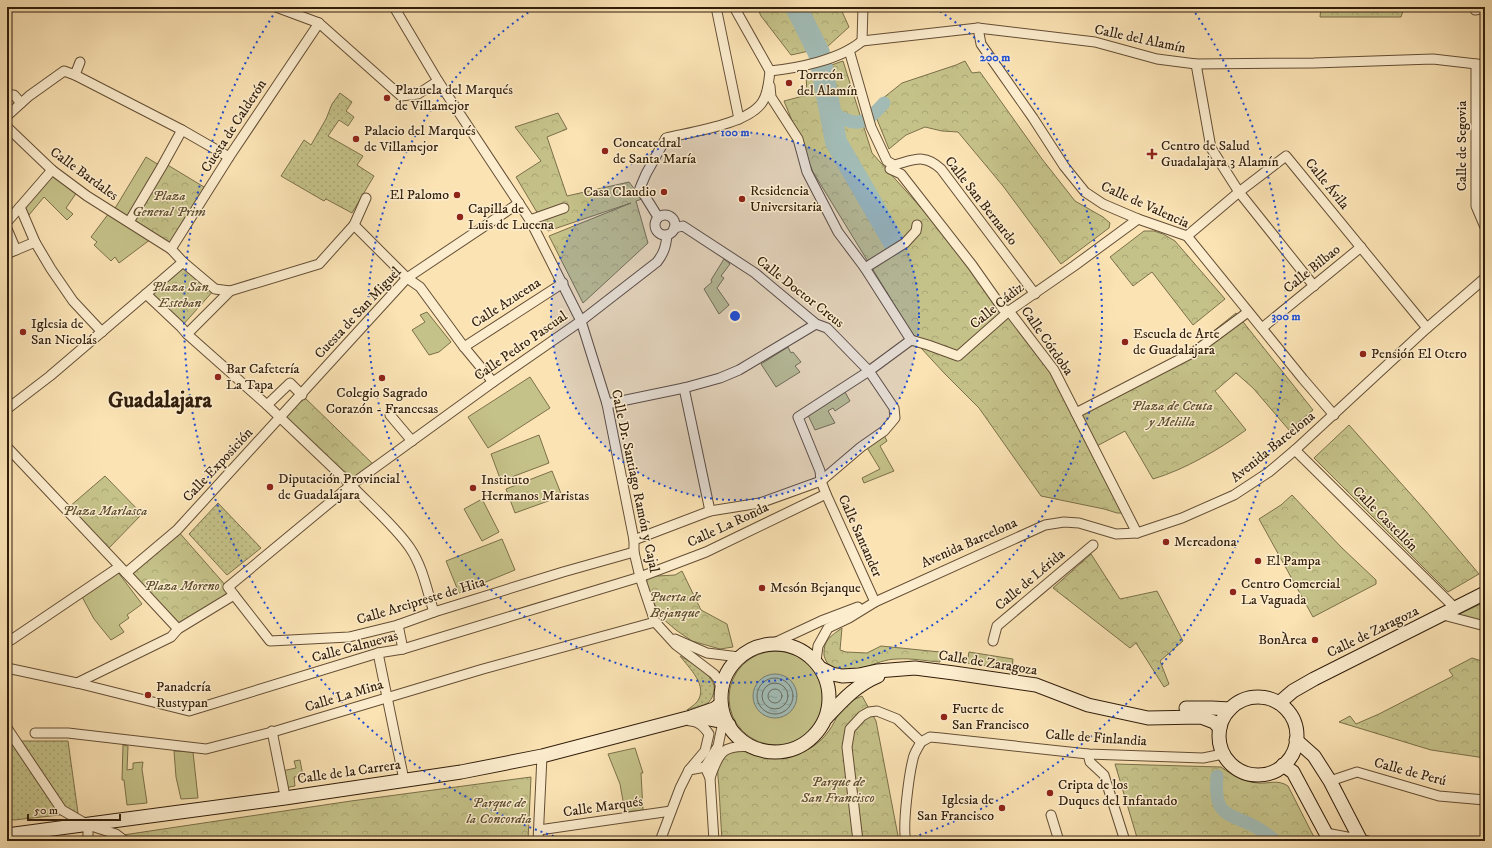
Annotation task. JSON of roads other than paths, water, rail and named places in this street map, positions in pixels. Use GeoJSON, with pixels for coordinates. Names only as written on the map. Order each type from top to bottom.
{"type":"FeatureCollection","features":[{"type":"Feature","properties":{"kind":"street"},"geometry":{"type":"LineString","coordinates":[[276,7],[319,23],[401,96],[418,94],[438,81]]}},
{"type":"Feature","properties":{"kind":"street","name":"Calle Dr. Santiago Ramón y Cajal"},"geometry":{"type":"LineString","coordinates":[[394,7],[438,81],[530,220],[563,283],[581,321],[607,404],[634,540],[634,552],[640,578],[655,622],[676,645],[714,674],[718,679],[722,690]]}},
{"type":"Feature","properties":{"kind":"street"},"geometry":{"type":"LineString","coordinates":[[716,7],[739,120]]}},
{"type":"Feature","properties":{"kind":"street"},"geometry":{"type":"LineString","coordinates":[[658,217],[640,188],[666,138],[739,120],[758,109],[764,100],[770,71],[734,7]]}},
{"type":"Feature","properties":{"kind":"street"},"geometry":{"type":"LineString","coordinates":[[770,71],[799,68],[854,48],[862,41],[863,7]]}},
{"type":"Feature","properties":{"kind":"street"},"geometry":{"type":"LineString","coordinates":[[1475,10],[1485,8]]}},
{"type":"Feature","properties":{"kind":"street","name":"Cuesta de Calderón"},"geometry":{"type":"LineString","coordinates":[[171,249],[229,157],[319,23]]}},
{"type":"Feature","properties":{"kind":"street","name":"Calle del Alamín"},"geometry":{"type":"LineString","coordinates":[[862,41],[978,28],[1095,42],[1157,59],[1196,64],[1314,63],[1433,59],[1480,64]]}},
{"type":"Feature","properties":{"kind":"street","name":"Calle de Valencia"},"geometry":{"type":"LineString","coordinates":[[978,28],[981,44],[1033,118],[1064,166],[1085,192],[1103,204],[1187,236],[1334,415]]}},
{"type":"Feature","properties":{"kind":"street"},"geometry":{"type":"LineString","coordinates":[[846,52],[871,127],[887,161],[889,169]]}},
{"type":"Feature","properties":{"kind":"street"},"geometry":{"type":"LineString","coordinates":[[75,75],[80,62]]}},
{"type":"Feature","properties":{"kind":"street"},"geometry":{"type":"LineString","coordinates":[[1196,64],[1211,148],[1239,192],[1314,286]]}},
{"type":"Feature","properties":{"kind":"street","name":"Calle de Segovia"},"geometry":{"type":"LineString","coordinates":[[1480,64],[1476,206],[1485,227]]}},
{"type":"Feature","properties":{"kind":"street"},"geometry":{"type":"LineString","coordinates":[[7,116],[28,96],[64,72],[75,75],[182,130],[229,157]]}},
{"type":"Feature","properties":{"kind":"street"},"geometry":{"type":"LineString","coordinates":[[634,540],[710,511],[760,503],[821,481],[820,471],[798,417],[869,371],[911,340],[865,268],[838,232],[807,172],[798,140],[771,97],[769,81]]}},
{"type":"Feature","properties":{"kind":"street"},"geometry":{"type":"LineString","coordinates":[[7,95],[14,95],[21,103]]}},
{"type":"Feature","properties":{"kind":"street","name":"Calle Bardales"},"geometry":{"type":"LineString","coordinates":[[7,127],[52,170],[87,196],[171,249]]}},
{"type":"Feature","properties":{"kind":"street"},"geometry":{"type":"LineString","coordinates":[[129,222],[162,168],[182,130]]}},
{"type":"Feature","properties":{"kind":"street","name":"Calle Ávila"},"geometry":{"type":"LineString","coordinates":[[1187,236],[1239,192],[1286,156],[1428,328]]}},
{"type":"Feature","properties":{"kind":"street","name":"Calle San Bernardo"},"geometry":{"type":"LineString","coordinates":[[889,169],[914,160],[926,159],[941,168],[1034,294]]}},
{"type":"Feature","properties":{"kind":"street","name":"Calle Córdoba"},"geometry":{"type":"LineString","coordinates":[[889,169],[901,174],[972,265],[1003,308],[1009,311],[1054,370],[1137,533]]}},
{"type":"Feature","properties":{"kind":"street"},"geometry":{"type":"LineString","coordinates":[[7,222],[52,170]]}},
{"type":"Feature","properties":{"kind":"street"},"geometry":{"type":"LineString","coordinates":[[171,249],[183,262],[215,289],[230,291],[319,264],[354,225],[366,198]]}},
{"type":"Feature","properties":{"kind":"street","name":"Cuesta de San Miguel"},"geometry":{"type":"LineString","coordinates":[[280,418],[407,278],[519,203]]}},
{"type":"Feature","properties":{"kind":"street"},"geometry":{"type":"LineString","coordinates":[[20,207],[35,242],[51,270],[72,301],[102,332]]}},
{"type":"Feature","properties":{"kind":"street"},"geometry":{"type":"LineString","coordinates":[[530,220],[564,208]]}},
{"type":"Feature","properties":{"kind":"street"},"geometry":{"type":"LineString","coordinates":[[664,215],[670,217],[674,222],[674,228],[672,232],[667,235],[660,234],[656,229],[655,223],[658,217],[664,215]]}},
{"type":"Feature","properties":{"kind":"street","name":"Calle Cádiz"},"geometry":{"type":"LineString","coordinates":[[911,340],[958,356],[1009,311],[1138,218]]}},
{"type":"Feature","properties":{"kind":"street"},"geometry":{"type":"LineString","coordinates":[[354,225],[407,278],[420,287],[464,347],[493,382]]}},
{"type":"Feature","properties":{"kind":"street"},"geometry":{"type":"LineString","coordinates":[[865,268],[905,243],[916,231],[917,225]]}},
{"type":"Feature","properties":{"kind":"street","name":"Calle Doctor Creus"},"geometry":{"type":"LineString","coordinates":[[674,228],[683,226],[755,273],[816,324],[827,328],[869,371],[894,408],[895,418],[884,431],[861,447],[821,481]]}},
{"type":"Feature","properties":{"kind":"street"},"geometry":{"type":"LineString","coordinates":[[7,229],[16,250]]}},
{"type":"Feature","properties":{"kind":"street","name":"Calle Pedro Pascual"},"geometry":{"type":"LineString","coordinates":[[231,591],[351,485],[493,382],[581,321],[657,262],[664,253],[667,235]]}},
{"type":"Feature","properties":{"kind":"street"},"geometry":{"type":"LineString","coordinates":[[7,254],[35,242]]}},
{"type":"Feature","properties":{"kind":"street","name":"Calle Bilbao"},"geometry":{"type":"LineString","coordinates":[[1262,328],[1361,247]]}},
{"type":"Feature","properties":{"kind":"street"},"geometry":{"type":"LineString","coordinates":[[7,409],[50,376],[183,262]]}},
{"type":"Feature","properties":{"kind":"street","name":"Avenida Barcelona"},"geometry":{"type":"LineString","coordinates":[[819,665],[818,646],[828,628],[850,618],[875,602],[1045,525],[1064,522],[1079,523],[1116,534],[1137,533],[1182,518],[1234,495],[1269,472],[1295,450],[1485,278]]}},
{"type":"Feature","properties":{"kind":"street","name":"Calle Azucena"},"geometry":{"type":"LineString","coordinates":[[464,347],[563,283]]}},
{"type":"Feature","properties":{"kind":"street"},"geometry":{"type":"LineString","coordinates":[[187,334],[230,291]]}},
{"type":"Feature","properties":{"kind":"street"},"geometry":{"type":"LineString","coordinates":[[146,294],[187,334],[267,405],[351,485],[402,537],[411,549],[420,566],[434,612]]}},
{"type":"Feature","properties":{"kind":"street"},"geometry":{"type":"LineString","coordinates":[[1076,413],[1194,352],[1248,312]]}},
{"type":"Feature","properties":{"kind":"street"},"geometry":{"type":"LineString","coordinates":[[607,404],[684,388],[720,378],[739,370],[816,324]]}},
{"type":"Feature","properties":{"kind":"street"},"geometry":{"type":"LineString","coordinates":[[267,405],[290,383],[302,394]]}},
{"type":"Feature","properties":{"kind":"street"},"geometry":{"type":"LineString","coordinates":[[684,388],[710,511]]}},
{"type":"Feature","properties":{"kind":"street"},"geometry":{"type":"LineString","coordinates":[[390,415],[412,441]]}},
{"type":"Feature","properties":{"kind":"street","name":"Calle Exposición"},"geometry":{"type":"LineString","coordinates":[[126,573],[177,530],[280,418]]}},
{"type":"Feature","properties":{"kind":"street"},"geometry":{"type":"LineString","coordinates":[[7,447],[178,629]]}},
{"type":"Feature","properties":{"kind":"street","name":"Calle Castellón"},"geometry":{"type":"LineString","coordinates":[[1295,450],[1455,608]]}},
{"type":"Feature","properties":{"kind":"street","name":"Calle Santander"},"geometry":{"type":"LineString","coordinates":[[821,481],[875,602]]}},
{"type":"Feature","properties":{"kind":"street","name":"Calle La Ronda"},"geometry":{"type":"LineString","coordinates":[[640,578],[706,552],[826,494]]}},
{"type":"Feature","properties":{"kind":"street","name":"Calle de Lérida"},"geometry":{"type":"LineString","coordinates":[[994,641],[997,626],[1093,545]]}},
{"type":"Feature","properties":{"kind":"street","name":"Calle Arcipreste de Hita"},"geometry":{"type":"LineString","coordinates":[[231,591],[270,641],[349,637],[398,625],[434,612],[563,572],[634,552]]}},
{"type":"Feature","properties":{"kind":"street"},"geometry":{"type":"LineString","coordinates":[[7,640],[12,640],[119,567]]}},
{"type":"Feature","properties":{"kind":"street","name":"Calle Calnuevas"},"geometry":{"type":"LineString","coordinates":[[7,668],[77,683],[189,711],[378,653],[403,649],[640,578]]}},
{"type":"Feature","properties":{"kind":"street"},"geometry":{"type":"LineString","coordinates":[[77,683],[171,637],[178,629],[231,591]]}},
{"type":"Feature","properties":{"kind":"street","name":"Calle de Zaragoza"},"geometry":{"type":"LineString","coordinates":[[1279,703],[1293,691],[1314,679],[1485,593]]}},
{"type":"Feature","properties":{"kind":"street"},"geometry":{"type":"LineString","coordinates":[[689,770],[705,767],[718,746],[725,717],[722,690],[728,670],[740,657],[750,650],[762,645],[774,643],[821,621],[875,602]]}},
{"type":"Feature","properties":{"kind":"street"},"geometry":{"type":"LineString","coordinates":[[1443,615],[1485,626]]}},
{"type":"Feature","properties":{"kind":"street","name":"Calle La Mina"},"geometry":{"type":"LineString","coordinates":[[35,733],[68,733],[206,749],[483,669],[655,622]]}},
{"type":"Feature","properties":{"kind":"street"},"geometry":{"type":"LineString","coordinates":[[398,625],[403,649]]}},
{"type":"Feature","properties":{"kind":"street","name":"Calle Dr. Santiago Ramón y Cajal"},"geometry":{"type":"LineString","coordinates":[[667,635],[707,653],[740,657]]}},
{"type":"Feature","properties":{"kind":"street"},"geometry":{"type":"LineString","coordinates":[[725,717],[739,738],[753,747],[765,751],[778,752],[790,750],[802,745],[812,738],[820,729],[826,719],[830,693],[827,681],[819,665],[801,650],[788,645],[774,643]]}},
{"type":"Feature","properties":{"kind":"street"},"geometry":{"type":"LineString","coordinates":[[378,653],[404,780]]}},
{"type":"Feature","properties":{"kind":"street","name":"Calle de Zaragoza"},"geometry":{"type":"LineString","coordinates":[[819,665],[832,674],[842,676],[915,668],[1036,686],[1088,705],[1148,718],[1201,717],[1214,722],[1220,728]]}},
{"type":"Feature","properties":{"kind":"street","name":"Calle de Zaragoza"},"geometry":{"type":"LineString","coordinates":[[826,719],[850,692],[868,680],[895,670]]}},
{"type":"Feature","properties":{"kind":"street"},"geometry":{"type":"LineString","coordinates":[[1259,697],[1279,703],[1287,710],[1293,719],[1296,729],[1296,740],[1290,757],[1283,766],[1274,771],[1261,774],[1249,773],[1238,769],[1230,763],[1223,754],[1219,737],[1223,718],[1238,702],[1248,698],[1259,697]]}},
{"type":"Feature","properties":{"kind":"street","name":"Calle de Zaragoza"},"geometry":{"type":"LineString","coordinates":[[1120,712],[1153,709],[1230,709]]}},
{"type":"Feature","properties":{"kind":"street"},"geometry":{"type":"LineString","coordinates":[[858,841],[847,747],[850,729],[862,716],[868,712],[876,711],[897,718],[921,742],[913,758],[906,809],[906,841]]}},
{"type":"Feature","properties":{"kind":"street"},"geometry":{"type":"LineString","coordinates":[[686,719],[725,717]]}},
{"type":"Feature","properties":{"kind":"street"},"geometry":{"type":"LineString","coordinates":[[660,841],[689,770],[705,751],[708,734],[704,727],[695,721],[686,719]]}},
{"type":"Feature","properties":{"kind":"street","name":"Calle de la Carrera"},"geometry":{"type":"LineString","coordinates":[[7,835],[88,825],[461,772],[542,756],[686,719]]}},
{"type":"Feature","properties":{"kind":"street"},"geometry":{"type":"LineString","coordinates":[[7,728],[62,810],[88,825],[116,834],[125,841]]}},
{"type":"Feature","properties":{"kind":"street"},"geometry":{"type":"LineString","coordinates":[[272,731],[284,791]]}},
{"type":"Feature","properties":{"kind":"street","name":"Calle de Finlandia"},"geometry":{"type":"LineString","coordinates":[[921,742],[930,737],[1088,754],[1203,758],[1223,754]]}},
{"type":"Feature","properties":{"kind":"street"},"geometry":{"type":"LineString","coordinates":[[1296,740],[1314,756],[1330,781],[1363,840]]}},
{"type":"Feature","properties":{"kind":"street"},"geometry":{"type":"LineString","coordinates":[[710,778],[715,764],[724,752],[732,746],[753,747]]}},
{"type":"Feature","properties":{"kind":"street"},"geometry":{"type":"LineString","coordinates":[[1088,754],[1090,762],[1104,775],[1125,841]]}},
{"type":"Feature","properties":{"kind":"street"},"geometry":{"type":"LineString","coordinates":[[538,841],[542,756]]}},
{"type":"Feature","properties":{"kind":"street"},"geometry":{"type":"LineString","coordinates":[[1283,766],[1293,772],[1328,837],[1363,840]]}},
{"type":"Feature","properties":{"kind":"street"},"geometry":{"type":"LineString","coordinates":[[705,767],[710,778],[714,841]]}},
{"type":"Feature","properties":{"kind":"street","name":"Calle de Perú"},"geometry":{"type":"LineString","coordinates":[[1330,781],[1357,772],[1439,796],[1485,800]]}},
{"type":"Feature","properties":{"kind":"street","name":"Calle Marqués"},"geometry":{"type":"LineString","coordinates":[[539,830],[671,811]]}},
{"type":"Feature","properties":{"kind":"street"},"geometry":{"type":"LineString","coordinates":[[1050,815],[1059,841]]}},
{"type":"Feature","properties":{"kind":"street"},"geometry":{"type":"LineString","coordinates":[[88,825],[88,841]]}},
{"type":"Feature","properties":{"kind":"water"},"geometry":{"type":"Polygon","coordinates":[[[775,674],[787,678],[793,684],[797,696],[793,708],[787,714],[775,718],[763,714],[757,708],[753,696],[757,684],[763,678],[775,674]]]}},
{"type":"Feature","properties":{"kind":"waterway"},"geometry":{"type":"LineString","coordinates":[[796,7],[819,53],[836,142],[895,244]]}},
{"type":"Feature","properties":{"kind":"waterway"},"geometry":{"type":"LineString","coordinates":[[830,111],[847,120],[859,122],[871,116],[884,103]]}},
{"type":"Feature","properties":{"kind":"waterway"},"geometry":{"type":"LineString","coordinates":[[1217,776],[1218,802],[1222,809],[1227,814],[1262,831],[1275,841]]}},
{"type":"Feature","properties":{"kind":"place","name":"Torreón del Alamín"},"geometry":{"type":"Point","coordinates":[789,83]}},
{"type":"Feature","properties":{"kind":"place","name":"Plazuela del Marqués de Villamejor"},"geometry":{"type":"Point","coordinates":[387,98]}},
{"type":"Feature","properties":{"kind":"place","name":"Palacio del Marqués de Villamejor"},"geometry":{"type":"Point","coordinates":[356,139]}},
{"type":"Feature","properties":{"kind":"place","name":"Concatedral de Santa María"},"geometry":{"type":"Point","coordinates":[605,151]}},
{"type":"Feature","properties":{"kind":"place","name":"Centro de Salud Guadalajara 3 Alamín"},"geometry":{"type":"Point","coordinates":[1152,154]}},
{"type":"Feature","properties":{"kind":"place","name":"Casa Claudio"},"geometry":{"type":"Point","coordinates":[664,192]}},
{"type":"Feature","properties":{"kind":"place","name":"El Palomo"},"geometry":{"type":"Point","coordinates":[457,195]}},
{"type":"Feature","properties":{"kind":"place","name":"Residencia Universitaria"},"geometry":{"type":"Point","coordinates":[742,199]}},
{"type":"Feature","properties":{"kind":"place","name":"Capilla de Luis de Lucena"},"geometry":{"type":"Point","coordinates":[460,217]}},
{"type":"Feature","properties":{"kind":"place","name":"Iglesia de San Nicolás"},"geometry":{"type":"Point","coordinates":[23,332]}},
{"type":"Feature","properties":{"kind":"place","name":"Escuela de Arte de Guadalajara"},"geometry":{"type":"Point","coordinates":[1125,342]}},
{"type":"Feature","properties":{"kind":"place","name":"Pensión El Otero"},"geometry":{"type":"Point","coordinates":[1363,354]}},
{"type":"Feature","properties":{"kind":"place","name":"Bar Cafetería La Tapa"},"geometry":{"type":"Point","coordinates":[218,377]}},
{"type":"Feature","properties":{"kind":"place","name":"Colegio Sagrado Corazón - Francesas"},"geometry":{"type":"Point","coordinates":[382,378]}},
{"type":"Feature","properties":{"kind":"place","name":"Diputación Provincial de Guadalajara"},"geometry":{"type":"Point","coordinates":[270,487]}},
{"type":"Feature","properties":{"kind":"place","name":"Instituto Hermanos Maristas"},"geometry":{"type":"Point","coordinates":[473,488]}},
{"type":"Feature","properties":{"kind":"place","name":"Mercadona"},"geometry":{"type":"Point","coordinates":[1166,542]}},
{"type":"Feature","properties":{"kind":"place","name":"El Pampa"},"geometry":{"type":"Point","coordinates":[1258,561]}},
{"type":"Feature","properties":{"kind":"place","name":"Mesón Bejanque"},"geometry":{"type":"Point","coordinates":[762,588]}},
{"type":"Feature","properties":{"kind":"place","name":"Centro Comercial La Vaguada"},"geometry":{"type":"Point","coordinates":[1233,592]}},
{"type":"Feature","properties":{"kind":"place","name":"BonÀrea"},"geometry":{"type":"Point","coordinates":[1315,640]}},
{"type":"Feature","properties":{"kind":"place","name":"Panadería Rustypan"},"geometry":{"type":"Point","coordinates":[148,695]}},
{"type":"Feature","properties":{"kind":"place","name":"Fuerte de San Francisco"},"geometry":{"type":"Point","coordinates":[944,717]}},
{"type":"Feature","properties":{"kind":"place","name":"Cripta de los Duques del Infantado"},"geometry":{"type":"Point","coordinates":[1050,793]}},
{"type":"Feature","properties":{"kind":"place","name":"Iglesia de San Francisco"},"geometry":{"type":"Point","coordinates":[1002,808]}},
{"type":"Feature","properties":{"kind":"district","name":"Guadalajara"},"geometry":{"type":"Point","coordinates":[160,400]}},
{"type":"Feature","properties":{"kind":"park label","name":"Plaza General Prim"},"geometry":{"type":"Point","coordinates":[169,204]}},
{"type":"Feature","properties":{"kind":"park label","name":"Plaza San Esteban"},"geometry":{"type":"Point","coordinates":[180,296]}},
{"type":"Feature","properties":{"kind":"park label","name":"Plaza de Ceuta y Melilla"},"geometry":{"type":"Point","coordinates":[1172,414]}},
{"type":"Feature","properties":{"kind":"park label","name":"Plaza Marlasca"},"geometry":{"type":"Point","coordinates":[105,511]}},
{"type":"Feature","properties":{"kind":"park label","name":"Plaza Moreno"},"geometry":{"type":"Point","coordinates":[182,586]}},
{"type":"Feature","properties":{"kind":"park label","name":"Puerta de Bejanque"},"geometry":{"type":"Point","coordinates":[675,606]}},
{"type":"Feature","properties":{"kind":"park label","name":"Parque de San Francisco"},"geometry":{"type":"Point","coordinates":[838,790]}},
{"type":"Feature","properties":{"kind":"park label","name":"Parque de la Concordia"},"geometry":{"type":"Point","coordinates":[499,812]}}]}
